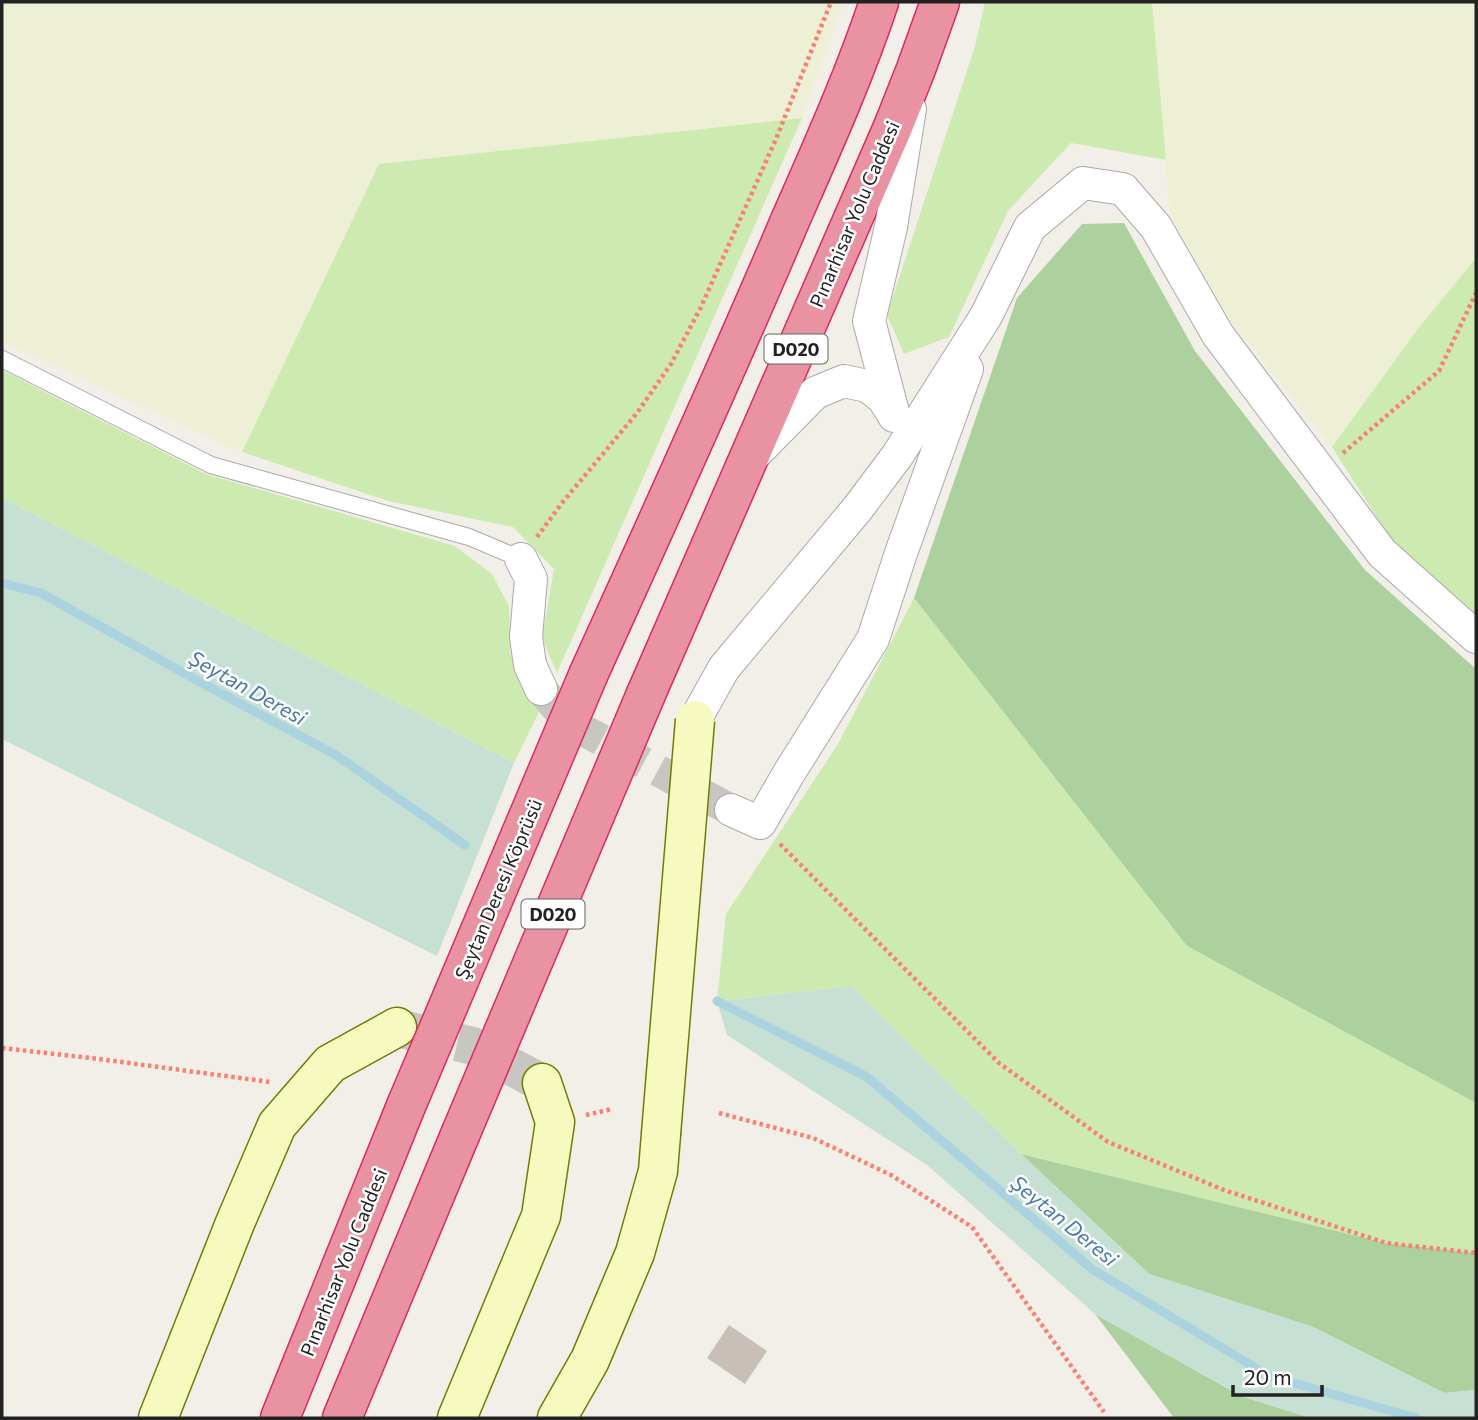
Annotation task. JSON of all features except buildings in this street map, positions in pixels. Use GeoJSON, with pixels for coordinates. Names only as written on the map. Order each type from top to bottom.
{"type":"FeatureCollection","features":[{"type":"Feature","properties":{"kind":"highway","name":"Şeytan Deresi Köprüsü"},"geometry":{"type":"LineString","coordinates":[[407,1106],[589,673],[747,323],[836,114],[879,2]]}},
{"type":"Feature","properties":{"kind":"highway","name":"Pınarhisar Yolu Caddesi"},"geometry":{"type":"LineString","coordinates":[[342,1418],[646,694],[916,69],[940,2]]}},
{"type":"Feature","properties":{"kind":"highway","name":"Pınarhisar Yolu Caddesi"},"geometry":{"type":"LineString","coordinates":[[280,1418],[407,1106]]}},
{"type":"Feature","properties":{"kind":"street"},"geometry":{"type":"LineString","coordinates":[[897,456],[899,436],[869,321],[891,227],[916,69]]}},
{"type":"Feature","properties":{"kind":"street"},"geometry":{"type":"LineString","coordinates":[[557,1418],[590,1360],[635,1253],[658,1171],[695,720],[724,668],[858,508],[897,456],[985,316],[1030,227],[1083,183],[1123,189],[1156,228],[1218,335],[1382,553],[1476,637]]}},
{"type":"Feature","properties":{"kind":"street"},"geometry":{"type":"LineString","coordinates":[[731,810],[760,823],[873,639],[985,316]]}},
{"type":"Feature","properties":{"kind":"street"},"geometry":{"type":"LineString","coordinates":[[746,463],[815,393],[844,381],[867,386],[883,398],[894,416]]}},
{"type":"Feature","properties":{"kind":"street"},"geometry":{"type":"LineString","coordinates":[[521,559],[531,579],[526,637],[530,665],[541,689]]}},
{"type":"Feature","properties":{"kind":"street"},"geometry":{"type":"LineString","coordinates":[[158,1418],[276,1125],[330,1063],[397,1027]]}},
{"type":"Feature","properties":{"kind":"street"},"geometry":{"type":"LineString","coordinates":[[457,1418],[541,1216],[555,1122],[542,1083]]}},
{"type":"Feature","properties":{"kind":"lane"},"geometry":{"type":"LineString","coordinates":[[2,359],[211,465],[469,537],[521,559]]}},
{"type":"Feature","properties":{"kind":"path"},"geometry":{"type":"LineString","coordinates":[[521,559],[562,503],[637,413],[671,364],[701,307],[776,139],[831,2]]}},
{"type":"Feature","properties":{"kind":"path"},"geometry":{"type":"LineString","coordinates":[[1321,472],[1439,371],[1476,293]]}},
{"type":"Feature","properties":{"kind":"path"},"geometry":{"type":"LineString","coordinates":[[760,823],[999,1063],[1108,1142],[1224,1190],[1386,1243],[1476,1253]]}},
{"type":"Feature","properties":{"kind":"path"},"geometry":{"type":"LineString","coordinates":[[2,1048],[309,1088]]}},
{"type":"Feature","properties":{"kind":"path"},"geometry":{"type":"LineString","coordinates":[[719,1113],[813,1138],[891,1175],[972,1227],[1104,1412]]}},
{"type":"Feature","properties":{"kind":"green space"},"geometry":{"type":"Polygon","coordinates":[[[2,2],[843,2],[802,118],[379,164],[242,452],[2,342],[2,2]]]}},
{"type":"Feature","properties":{"kind":"green space"},"geometry":{"type":"Polygon","coordinates":[[[985,2],[1152,2],[1166,160],[1071,143],[1008,211],[949,337],[904,354],[887,315],[975,46],[985,2]]]}},
{"type":"Feature","properties":{"kind":"green space"},"geometry":{"type":"Polygon","coordinates":[[[1152,2],[1476,2],[1476,258],[1417,330],[1332,447],[1228,318],[1170,214],[1152,2]]]}},
{"type":"Feature","properties":{"kind":"green space"},"geometry":{"type":"Polygon","coordinates":[[[802,118],[557,673],[542,638],[554,569],[513,527],[388,501],[242,452],[379,164],[802,118]]]}},
{"type":"Feature","properties":{"kind":"green space"},"geometry":{"type":"Polygon","coordinates":[[[1124,223],[1195,351],[1365,570],[1476,669],[1476,1103],[1187,946],[914,598],[1017,298],[1082,224],[1124,223]]]}},
{"type":"Feature","properties":{"kind":"green space"},"geometry":{"type":"Polygon","coordinates":[[[1476,258],[1476,616],[1390,538],[1332,447],[1417,330],[1476,258]]]}},
{"type":"Feature","properties":{"kind":"green space"},"geometry":{"type":"Polygon","coordinates":[[[2,370],[206,474],[455,546],[492,574],[509,606],[510,653],[539,712],[514,763],[2,498],[2,370]]]}},
{"type":"Feature","properties":{"kind":"green space"},"geometry":{"type":"Polygon","coordinates":[[[2,498],[514,763],[437,956],[2,739],[2,498]]]}},
{"type":"Feature","properties":{"kind":"green space"},"geometry":{"type":"Polygon","coordinates":[[[914,598],[1187,946],[1476,1103],[1476,1253],[1386,1243],[1021,1154],[851,986],[717,1001],[726,914],[838,744],[914,598]]]}},
{"type":"Feature","properties":{"kind":"green space"},"geometry":{"type":"Polygon","coordinates":[[[851,986],[1021,1154],[1149,1274],[1313,1327],[1444,1393],[1476,1390],[1476,1418],[1311,1418],[1241,1396],[1095,1314],[927,1165],[727,1035],[717,1001],[851,986]]]}},
{"type":"Feature","properties":{"kind":"green space"},"geometry":{"type":"Polygon","coordinates":[[[1021,1154],[1386,1243],[1476,1253],[1476,1390],[1444,1393],[1313,1327],[1149,1274],[1021,1154]]]}},
{"type":"Feature","properties":{"kind":"green space"},"geometry":{"type":"Polygon","coordinates":[[[1095,1314],[1241,1396],[1311,1418],[1174,1418],[1095,1314]]]}},
{"type":"Feature","properties":{"kind":"waterway","name":"Şeytan Deresi"},"geometry":{"type":"LineString","coordinates":[[2,583],[41,593],[336,755],[465,845]]}},
{"type":"Feature","properties":{"kind":"waterway","name":"Şeytan Deresi"},"geometry":{"type":"LineString","coordinates":[[717,1001],[867,1077],[1092,1269],[1269,1376],[1416,1418]]}},
{"type":"Feature","properties":{"kind":"tunnel"},"geometry":{"type":"LineString","coordinates":[[541,689],[557,708],[583,730],[731,810]]}},
{"type":"Feature","properties":{"kind":"tunnel"},"geometry":{"type":"LineString","coordinates":[[402,1029],[473,1046],[542,1083]]}}]}
